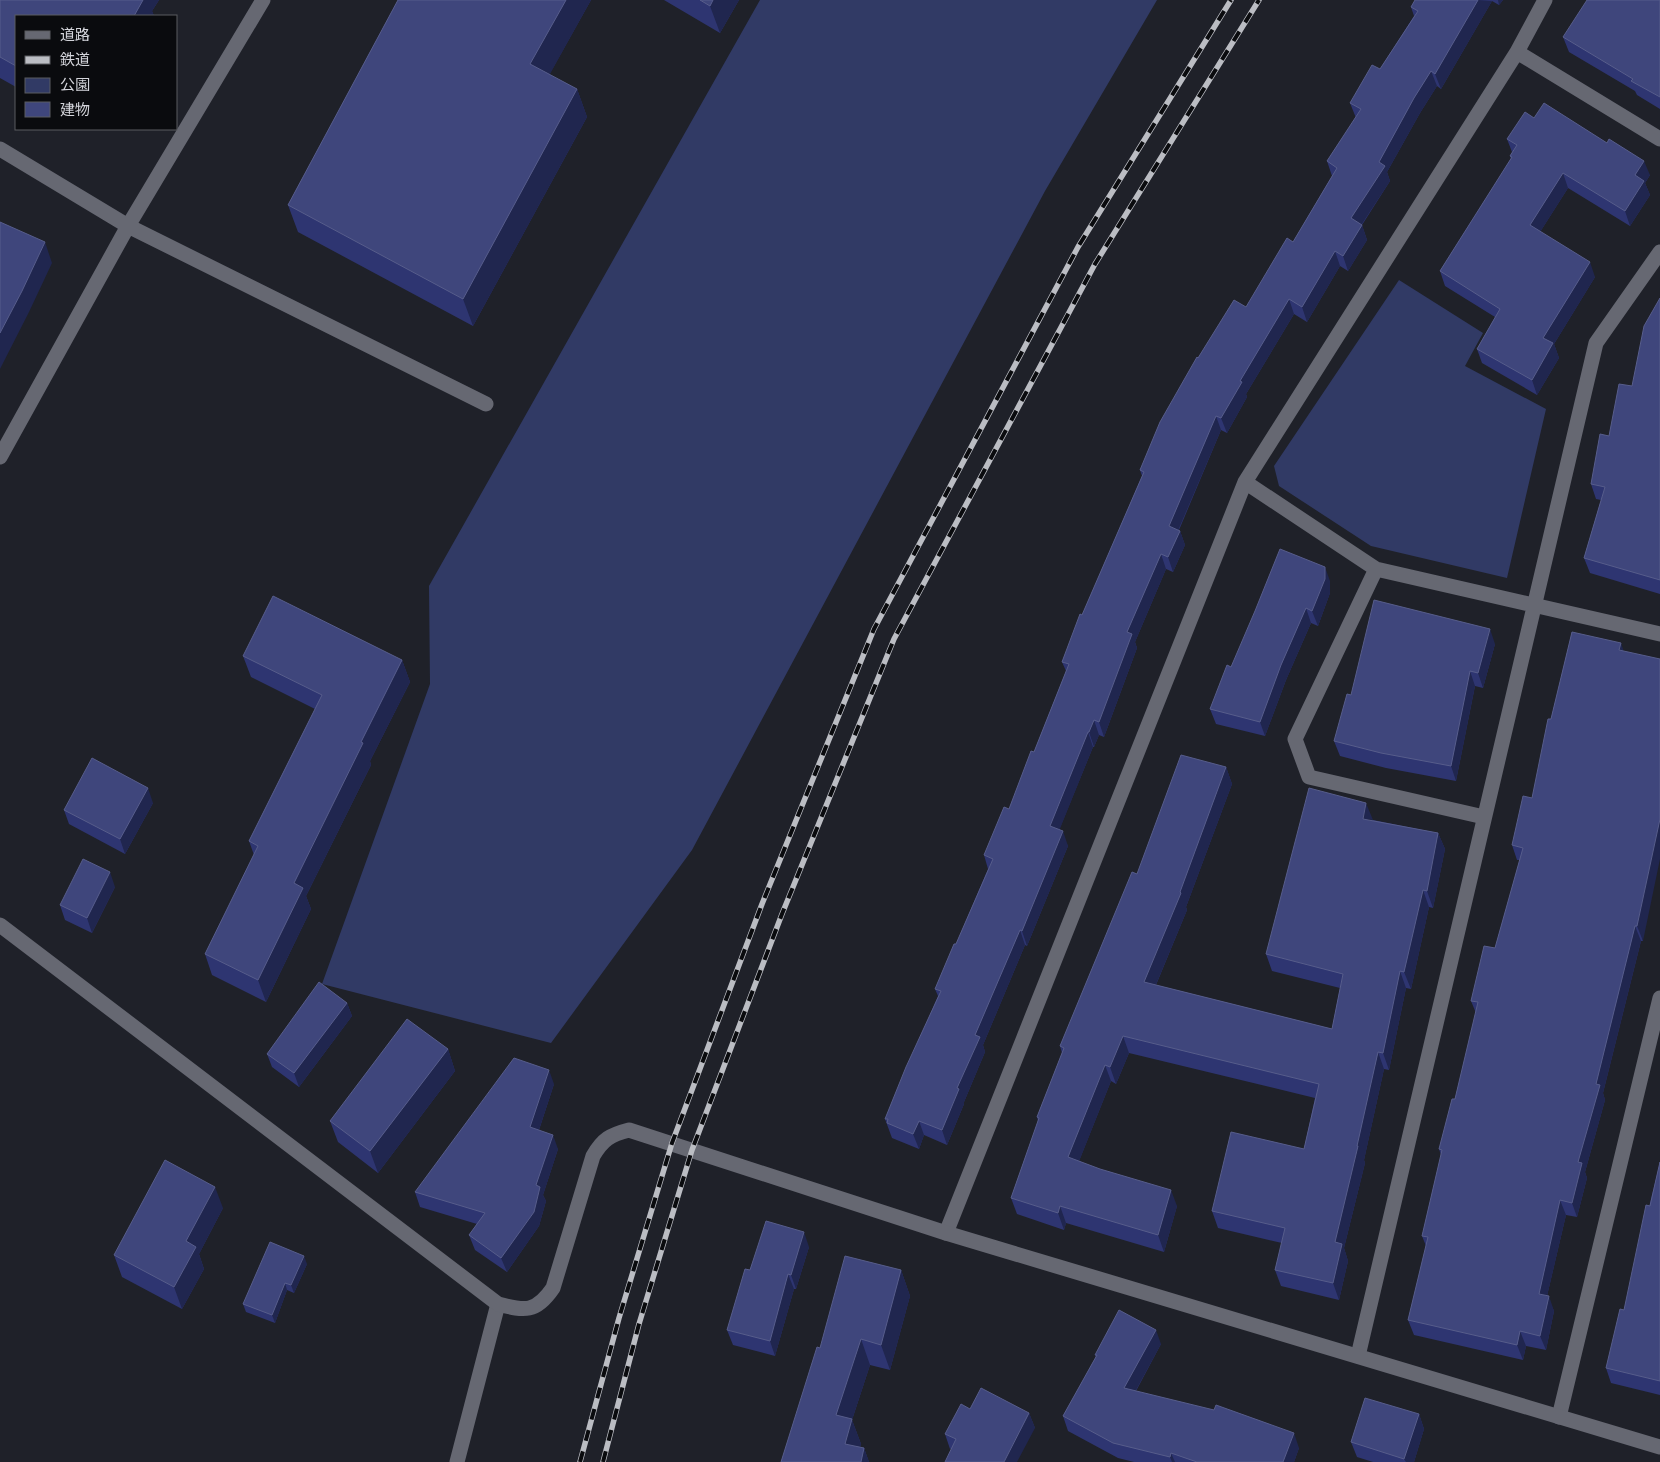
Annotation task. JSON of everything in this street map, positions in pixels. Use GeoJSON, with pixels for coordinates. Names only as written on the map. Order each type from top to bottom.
{"type":"FeatureCollection","features":[{"type":"Feature","properties":{"kind":"street"},"geometry":{"type":"LineString","coordinates":[[0,457],[128,226],[263,0]]}},
{"type":"Feature","properties":{"kind":"street"},"geometry":{"type":"LineString","coordinates":[[946,1233],[1245,482],[1517,52],[1545,0]]}},
{"type":"Feature","properties":{"kind":"street"},"geometry":{"type":"LineString","coordinates":[[1517,52],[1660,139]]}},
{"type":"Feature","properties":{"kind":"street"},"geometry":{"type":"LineString","coordinates":[[0,149],[128,226],[486,404]]}},
{"type":"Feature","properties":{"kind":"street"},"geometry":{"type":"LineString","coordinates":[[1358,1356],[1596,343],[1660,252]]}},
{"type":"Feature","properties":{"kind":"street"},"geometry":{"type":"LineString","coordinates":[[1245,482],[1376,569],[1660,634]]}},
{"type":"Feature","properties":{"kind":"street"},"geometry":{"type":"LineString","coordinates":[[1376,569],[1295,739],[1308,777],[1484,817]]}},
{"type":"Feature","properties":{"kind":"street"},"geometry":{"type":"LineString","coordinates":[[0,925],[498,1304],[512,1308],[529,1309],[544,1301],[553,1288],[593,1156],[600,1145],[612,1134],[629,1130],[946,1233],[1660,1447]]}},
{"type":"Feature","properties":{"kind":"street"},"geometry":{"type":"LineString","coordinates":[[1559,1417],[1660,998]]}},
{"type":"Feature","properties":{"kind":"street"},"geometry":{"type":"LineString","coordinates":[[458,1462],[498,1304]]}},
{"type":"Feature","properties":{"kind":"green space"},"geometry":{"type":"Polygon","coordinates":[[[760,0],[1157,0],[1045,191],[692,850],[551,1043],[322,984],[430,684],[429,586],[760,0]]]}},
{"type":"Feature","properties":{"kind":"green space"},"geometry":{"type":"Polygon","coordinates":[[[1399,280],[1483,333],[1465,366],[1546,409],[1507,578],[1371,546],[1279,486],[1274,466],[1399,280]]]}},
{"type":"Feature","properties":{"kind":"building"},"geometry":{"type":"Polygon","coordinates":[[[0,0],[143,0],[135,15],[15,15],[15,65],[0,57],[0,0]]]}},
{"type":"Feature","properties":{"kind":"building"},"geometry":{"type":"Polygon","coordinates":[[[398,0],[566,0],[530,64],[577,89],[463,299],[288,205],[398,0]]]}},
{"type":"Feature","properties":{"kind":"building"},"geometry":{"type":"Polygon","coordinates":[[[700,0],[713,0],[710,6],[700,0]]]}},
{"type":"Feature","properties":{"kind":"building"},"geometry":{"type":"Polygon","coordinates":[[[1415,0],[1478,0],[1435,74],[1431,71],[1414,98],[1379,162],[1385,166],[1351,218],[1362,225],[1343,256],[1335,251],[1302,307],[1289,299],[1240,381],[1242,382],[1221,418],[1216,416],[1169,526],[1180,531],[1168,557],[1161,554],[1127,632],[1132,634],[1099,722],[1094,720],[1088,732],[1050,826],[1063,831],[1022,931],[1020,930],[975,1035],[980,1037],[957,1088],[959,1089],[942,1130],[919,1121],[913,1134],[887,1123],[888,1119],[885,1119],[906,1067],[941,991],[935,989],[993,859],[984,855],[1004,807],[1009,809],[1031,751],[1034,752],[1069,664],[1062,662],[1080,614],[1082,615],[1144,472],[1140,470],[1160,422],[1197,357],[1234,300],[1246,307],[1287,238],[1293,242],[1337,168],[1327,161],[1361,109],[1350,103],[1372,65],[1380,69],[1418,11],[1411,7],[1415,0]]]}},
{"type":"Feature","properties":{"kind":"building"},"geometry":{"type":"Polygon","coordinates":[[[1587,0],[1660,0],[1660,97],[1631,81],[1633,79],[1563,37],[1587,0]]]}},
{"type":"Feature","properties":{"kind":"building"},"geometry":{"type":"Polygon","coordinates":[[[1544,103],[1607,143],[1609,139],[1644,161],[1635,175],[1644,181],[1625,211],[1563,173],[1530,225],[1590,262],[1543,338],[1553,343],[1532,380],[1477,349],[1500,309],[1440,271],[1512,157],[1510,156],[1517,145],[1507,139],[1525,112],[1534,118],[1544,103]]]}},
{"type":"Feature","properties":{"kind":"building"},"geometry":{"type":"Polygon","coordinates":[[[0,222],[45,242],[0,333],[0,222]]]}},
{"type":"Feature","properties":{"kind":"building"},"geometry":{"type":"Polygon","coordinates":[[[1660,298],[1660,580],[1584,558],[1605,487],[1591,484],[1600,434],[1609,436],[1619,384],[1632,386],[1644,326],[1660,298]]]}},
{"type":"Feature","properties":{"kind":"building"},"geometry":{"type":"Polygon","coordinates":[[[1280,549],[1325,567],[1325,579],[1312,611],[1306,608],[1281,665],[1260,722],[1210,709],[1227,665],[1231,667],[1280,549]]]}},
{"type":"Feature","properties":{"kind":"building"},"geometry":{"type":"Polygon","coordinates":[[[273,596],[402,660],[294,883],[303,888],[258,980],[205,954],[258,846],[249,841],[322,695],[243,656],[273,596]]]}},
{"type":"Feature","properties":{"kind":"building"},"geometry":{"type":"Polygon","coordinates":[[[1374,600],[1490,629],[1478,673],[1470,671],[1451,766],[1381,753],[1334,741],[1347,694],[1351,695],[1374,600]]]}},
{"type":"Feature","properties":{"kind":"building"},"geometry":{"type":"Polygon","coordinates":[[[1572,632],[1621,643],[1619,650],[1660,659],[1660,819],[1637,926],[1635,926],[1596,1084],[1600,1085],[1578,1162],[1582,1163],[1572,1203],[1560,1200],[1539,1294],[1549,1296],[1540,1336],[1520,1331],[1517,1345],[1408,1320],[1428,1237],[1422,1236],[1442,1150],[1439,1149],[1452,1099],[1455,1099],[1478,1002],[1471,1001],[1484,946],[1495,948],[1523,848],[1512,845],[1523,796],[1532,798],[1548,719],[1551,719],[1572,632]]]}},
{"type":"Feature","properties":{"kind":"building"},"geometry":{"type":"Polygon","coordinates":[[[1181,755],[1226,767],[1181,893],[1144,982],[1332,1029],[1343,974],[1266,954],[1309,788],[1366,803],[1363,819],[1438,833],[1427,891],[1423,890],[1404,972],[1400,971],[1383,1053],[1378,1052],[1335,1242],[1342,1244],[1333,1283],[1275,1270],[1285,1228],[1212,1211],[1231,1132],[1304,1149],[1319,1084],[1123,1036],[1110,1067],[1105,1065],[1068,1157],[1100,1169],[1171,1190],[1158,1235],[1060,1206],[1058,1213],[1011,1198],[1039,1118],[1037,1117],[1064,1048],[1060,1046],[1132,872],[1137,874],[1181,755]]]}},
{"type":"Feature","properties":{"kind":"building"},"geometry":{"type":"Polygon","coordinates":[[[92,758],[148,788],[120,839],[64,810],[92,758]]]}},
{"type":"Feature","properties":{"kind":"building"},"geometry":{"type":"Polygon","coordinates":[[[83,859],[110,872],[87,918],[60,905],[83,859]]]}},
{"type":"Feature","properties":{"kind":"building"},"geometry":{"type":"Polygon","coordinates":[[[319,982],[347,1003],[294,1073],[267,1054],[319,982]]]}},
{"type":"Feature","properties":{"kind":"building"},"geometry":{"type":"Polygon","coordinates":[[[407,1019],[448,1049],[370,1151],[330,1121],[407,1019]]]}},
{"type":"Feature","properties":{"kind":"building"},"geometry":{"type":"Polygon","coordinates":[[[514,1058],[549,1070],[530,1127],[553,1135],[536,1185],[540,1187],[534,1212],[501,1258],[469,1235],[485,1213],[415,1192],[514,1058]]]}},
{"type":"Feature","properties":{"kind":"building"},"geometry":{"type":"Polygon","coordinates":[[[165,1160],[215,1187],[186,1241],[196,1247],[174,1287],[114,1255],[165,1160]]]}},
{"type":"Feature","properties":{"kind":"building"},"geometry":{"type":"Polygon","coordinates":[[[1660,1162],[1660,1381],[1606,1368],[1620,1309],[1624,1310],[1646,1205],[1650,1206],[1660,1162]]]}},
{"type":"Feature","properties":{"kind":"building"},"geometry":{"type":"Polygon","coordinates":[[[766,1221],[804,1232],[791,1275],[788,1274],[770,1341],[727,1330],[745,1269],[750,1270],[766,1221]]]}},
{"type":"Feature","properties":{"kind":"building"},"geometry":{"type":"Polygon","coordinates":[[[270,1242],[304,1256],[291,1285],[285,1283],[272,1315],[243,1304],[270,1242]]]}},
{"type":"Feature","properties":{"kind":"building"},"geometry":{"type":"Polygon","coordinates":[[[845,1256],[901,1270],[881,1345],[861,1339],[836,1415],[852,1419],[845,1444],[864,1448],[861,1462],[781,1462],[817,1347],[820,1348],[845,1256]]]}},
{"type":"Feature","properties":{"kind":"building"},"geometry":{"type":"Polygon","coordinates":[[[1119,1310],[1156,1330],[1124,1388],[1214,1410],[1216,1405],[1294,1433],[1283,1462],[1197,1462],[1171,1453],[1170,1457],[1113,1443],[1063,1416],[1097,1355],[1095,1355],[1119,1310]]]}},
{"type":"Feature","properties":{"kind":"building"},"geometry":{"type":"Polygon","coordinates":[[[981,1388],[1029,1413],[1004,1462],[945,1462],[956,1439],[945,1434],[961,1404],[970,1409],[981,1388]]]}},
{"type":"Feature","properties":{"kind":"building"},"geometry":{"type":"Polygon","coordinates":[[[1365,1398],[1419,1414],[1404,1459],[1351,1442],[1365,1398]]]}},
{"type":"Feature","properties":{"kind":"railway"},"geometry":{"type":"LineString","coordinates":[[580,1462],[619,1318],[672,1143],[762,904],[874,629],[1078,247],[1231,0]]}},
{"type":"Feature","properties":{"kind":"railway"},"geometry":{"type":"LineString","coordinates":[[603,1462],[639,1324],[692,1150],[782,914],[894,639],[1095,264],[1259,0]]}}]}
